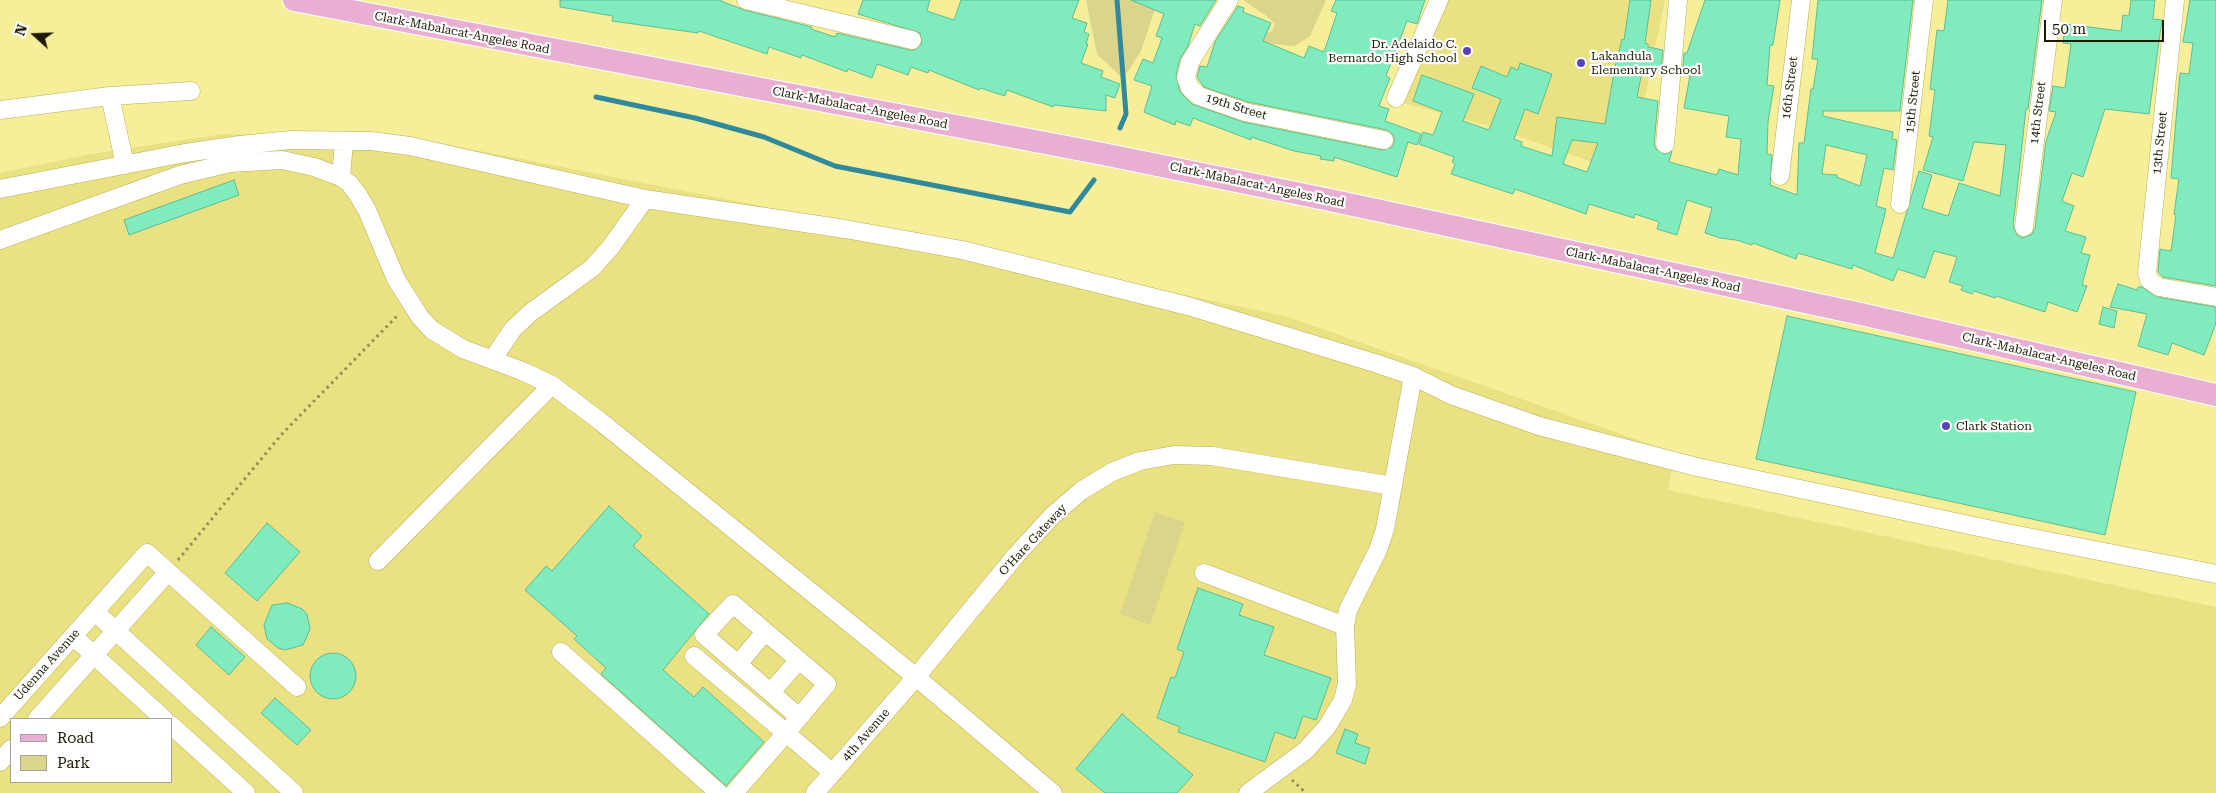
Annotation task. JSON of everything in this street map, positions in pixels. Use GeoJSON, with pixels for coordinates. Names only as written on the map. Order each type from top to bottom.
{"type":"FeatureCollection","features":[{"type":"Feature","properties":{"kind":"main road","name":"Clark-Mabalacat-Angeles Road"},"geometry":{"type":"LineString","coordinates":[[294,0],[1098,153],[1326,199],[1851,312],[2216,394]]}},
{"type":"Feature","properties":{"kind":"street"},"geometry":{"type":"LineString","coordinates":[[746,0],[912,40]]}},
{"type":"Feature","properties":{"kind":"street","name":"19th Street"},"geometry":{"type":"LineString","coordinates":[[1229,0],[1190,62],[1186,78],[1190,88],[1199,96],[1245,112],[1384,140]]}},
{"type":"Feature","properties":{"kind":"street"},"geometry":{"type":"LineString","coordinates":[[1396,98],[1439,0]]}},
{"type":"Feature","properties":{"kind":"street"},"geometry":{"type":"LineString","coordinates":[[1665,144],[1678,0]]}},
{"type":"Feature","properties":{"kind":"street","name":"16th Street"},"geometry":{"type":"LineString","coordinates":[[1780,176],[1801,0]]}},
{"type":"Feature","properties":{"kind":"street","name":"15th Street"},"geometry":{"type":"LineString","coordinates":[[1900,204],[1924,0]]}},
{"type":"Feature","properties":{"kind":"street","name":"14th Street"},"geometry":{"type":"LineString","coordinates":[[2024,227],[2053,0]]}},
{"type":"Feature","properties":{"kind":"street","name":"13th Street"},"geometry":{"type":"LineString","coordinates":[[2175,0],[2147,273],[2153,285],[2216,297]]}},
{"type":"Feature","properties":{"kind":"street"},"geometry":{"type":"LineString","coordinates":[[0,110],[110,96],[191,91]]}},
{"type":"Feature","properties":{"kind":"street"},"geometry":{"type":"LineString","coordinates":[[110,96],[125,165]]}},
{"type":"Feature","properties":{"kind":"street"},"geometry":{"type":"LineString","coordinates":[[0,189],[240,145],[291,140],[344,141],[410,146],[645,199],[835,228],[962,250],[1188,306],[1413,376],[1451,395],[1539,426],[1697,467],[2002,532],[2216,574]]}},
{"type":"Feature","properties":{"kind":"street"},"geometry":{"type":"LineString","coordinates":[[340,178],[344,141]]}},
{"type":"Feature","properties":{"kind":"street"},"geometry":{"type":"LineString","coordinates":[[0,240],[180,175],[230,163],[282,160],[314,167],[340,178],[350,184],[366,210],[396,279],[410,304],[432,330],[446,340],[522,371],[552,386],[608,427],[916,677],[1053,793]]}},
{"type":"Feature","properties":{"kind":"street"},"geometry":{"type":"LineString","coordinates":[[492,360],[513,329],[530,313],[592,268],[610,248],[645,199]]}},
{"type":"Feature","properties":{"kind":"street"},"geometry":{"type":"LineString","coordinates":[[1248,793],[1305,751],[1335,716],[1343,700],[1347,684],[1345,626],[1357,588],[1380,543],[1394,486],[1413,376]]}},
{"type":"Feature","properties":{"kind":"street"},"geometry":{"type":"LineString","coordinates":[[378,561],[552,386]]}},
{"type":"Feature","properties":{"kind":"street","name":"O'Hare Gateway"},"geometry":{"type":"LineString","coordinates":[[916,677],[1017,554],[1054,516],[1081,492],[1112,472],[1140,461],[1174,455],[1212,456],[1394,486]]}},
{"type":"Feature","properties":{"kind":"street","name":"Udenna Avenue"},"geometry":{"type":"LineString","coordinates":[[0,718],[147,553],[168,572]]}},
{"type":"Feature","properties":{"kind":"street"},"geometry":{"type":"LineString","coordinates":[[39,718],[168,572],[297,687]]}},
{"type":"Feature","properties":{"kind":"street"},"geometry":{"type":"LineString","coordinates":[[1204,573],[1345,626]]}},
{"type":"Feature","properties":{"kind":"street"},"geometry":{"type":"LineString","coordinates":[[734,793],[786,733],[827,684],[733,604],[704,635],[799,717]]}},
{"type":"Feature","properties":{"kind":"street"},"geometry":{"type":"LineString","coordinates":[[94,612],[294,793]]}},
{"type":"Feature","properties":{"kind":"street"},"geometry":{"type":"LineString","coordinates":[[738,664],[765,632]]}},
{"type":"Feature","properties":{"kind":"street"},"geometry":{"type":"LineString","coordinates":[[73,636],[163,718]]}},
{"type":"Feature","properties":{"kind":"street"},"geometry":{"type":"LineString","coordinates":[[561,652],[718,793]]}},
{"type":"Feature","properties":{"kind":"street"},"geometry":{"type":"LineString","coordinates":[[694,656],[833,773]]}},
{"type":"Feature","properties":{"kind":"street"},"geometry":{"type":"LineString","coordinates":[[771,692],[799,660]]}},
{"type":"Feature","properties":{"kind":"street","name":"4th Avenue"},"geometry":{"type":"LineString","coordinates":[[815,793],[916,677]]}},
{"type":"Feature","properties":{"kind":"street"},"geometry":{"type":"LineString","coordinates":[[172,727],[246,793]]}},
{"type":"Feature","properties":{"kind":"street"},"geometry":{"type":"LineString","coordinates":[[0,762],[10,750]]}},
{"type":"Feature","properties":{"kind":"path"},"geometry":{"type":"LineString","coordinates":[[168,572],[282,435],[410,304]]}},
{"type":"Feature","properties":{"kind":"shaded area","name":"Lakandula Elementary School"},"geometry":{"type":"Polygon","coordinates":[[[1444,0],[1665,0],[1629,175],[1489,126],[1400,102],[1444,0]]]}},
{"type":"Feature","properties":{"kind":"shaded area"},"geometry":{"type":"Polygon","coordinates":[[[223,134],[414,138],[899,233],[1288,317],[1675,453],[1668,490],[2216,607],[2216,793],[0,793],[0,173],[91,154],[223,134]]]}},
{"type":"Feature","properties":{"kind":"green space"},"geometry":{"type":"Polygon","coordinates":[[[1086,0],[1158,0],[1141,51],[1123,79],[1097,54],[1086,0]]]}},
{"type":"Feature","properties":{"kind":"green space"},"geometry":{"type":"Polygon","coordinates":[[[1243,0],[1326,0],[1310,36],[1295,46],[1265,43],[1257,40],[1259,36],[1272,31],[1275,24],[1243,0]]]}},
{"type":"Feature","properties":{"kind":"green space"},"geometry":{"type":"Polygon","coordinates":[[[1155,512],[1185,522],[1150,625],[1120,614],[1155,512]]]}},
{"type":"Feature","properties":{"kind":"building"},"geometry":{"type":"Polygon","coordinates":[[[560,0],[719,0],[744,10],[812,27],[811,29],[835,37],[837,33],[915,50],[922,43],[920,33],[858,14],[863,0],[930,0],[927,11],[954,20],[961,0],[1079,0],[1072,18],[1087,23],[1084,32],[1089,34],[1086,44],[1088,44],[1081,63],[1103,71],[1101,77],[1120,84],[1115,98],[1106,95],[1106,111],[1054,105],[1053,107],[1007,90],[1005,96],[980,88],[979,90],[929,70],[928,73],[911,67],[908,75],[877,64],[872,78],[848,69],[847,72],[802,55],[801,58],[769,47],[767,54],[699,31],[698,33],[612,21],[613,16],[560,7],[560,0]]]}},
{"type":"Feature","properties":{"kind":"building"},"geometry":{"type":"Polygon","coordinates":[[[1131,0],[1216,0],[1200,26],[1195,24],[1188,46],[1180,59],[1176,75],[1180,92],[1192,104],[1243,122],[1382,150],[1392,147],[1394,143],[1394,136],[1387,130],[1248,102],[1204,87],[1197,77],[1200,66],[1207,67],[1215,42],[1238,6],[1244,8],[1243,12],[1271,23],[1263,41],[1304,58],[1309,46],[1324,52],[1337,13],[1331,11],[1336,0],[1425,0],[1417,24],[1407,21],[1386,76],[1390,78],[1379,106],[1389,109],[1385,121],[1421,134],[1417,145],[1408,142],[1397,177],[1334,157],[1334,161],[1320,159],[1321,156],[1294,151],[1251,137],[1251,140],[1193,118],[1190,126],[1176,121],[1175,125],[1144,112],[1152,86],[1134,80],[1143,59],[1153,63],[1162,38],[1156,36],[1164,14],[1131,0]]]}},
{"type":"Feature","properties":{"kind":"building"},"geometry":{"type":"Polygon","coordinates":[[[1630,0],[1651,0],[1645,43],[1648,44],[1648,47],[1663,50],[1661,68],[1643,67],[1637,97],[1658,101],[1654,144],[1656,149],[1664,154],[1672,151],[1669,162],[1717,175],[1719,169],[1738,175],[1741,139],[1726,137],[1729,116],[1684,108],[1691,70],[1683,67],[1684,53],[1687,53],[1705,0],[1780,0],[1773,45],[1770,45],[1767,85],[1774,86],[1768,122],[1767,154],[1772,155],[1770,185],[1797,195],[1799,143],[1804,143],[1811,89],[1813,89],[1818,59],[1812,59],[1818,0],[1913,0],[1900,111],[1823,111],[1823,116],[1893,132],[1892,139],[1897,140],[1893,170],[1884,168],[1876,206],[1886,209],[1875,253],[1893,258],[1919,171],[1932,175],[1922,208],[1948,216],[1959,183],[2000,196],[2006,145],[1974,142],[1963,181],[1923,170],[1933,137],[1929,136],[1935,90],[1930,89],[1937,30],[1944,31],[1948,0],[2042,0],[2028,109],[2026,109],[2013,226],[2017,235],[2023,238],[2032,234],[2035,228],[2046,141],[2056,112],[2049,111],[2053,86],[2065,88],[2071,44],[2063,43],[2065,24],[2121,31],[2123,15],[2129,16],[2131,0],[2155,0],[2153,19],[2162,20],[2149,114],[2105,109],[2083,177],[2072,173],[2062,201],[2074,206],[2065,231],[2086,237],[2081,253],[2090,255],[2082,285],[2087,286],[2077,312],[2048,302],[2045,312],[1996,296],[1995,298],[1974,291],[1972,294],[1961,290],[1963,286],[1949,282],[1957,257],[1934,251],[1925,278],[1898,269],[1893,281],[1853,265],[1852,269],[1798,253],[1796,259],[1753,243],[1752,245],[1720,238],[1705,233],[1712,208],[1687,200],[1677,235],[1657,229],[1659,222],[1635,214],[1634,218],[1589,204],[1586,214],[1515,189],[1513,194],[1451,174],[1455,164],[1452,162],[1454,157],[1419,144],[1423,132],[1433,135],[1442,112],[1413,101],[1422,75],[1474,94],[1463,121],[1489,130],[1501,99],[1472,88],[1481,66],[1507,77],[1511,67],[1518,70],[1520,63],[1552,74],[1538,114],[1525,109],[1514,139],[1522,142],[1521,146],[1552,156],[1557,117],[1605,124],[1615,67],[1622,39],[1624,40],[1630,0]],[[1572,140],[1563,164],[1587,172],[1598,143],[1572,140]],[[1826,145],[1822,174],[1837,175],[1837,177],[1860,186],[1867,155],[1826,145]]]}},
{"type":"Feature","properties":{"kind":"building"},"geometry":{"type":"Polygon","coordinates":[[[2190,0],[2216,0],[2216,286],[2163,277],[2158,272],[2160,249],[2171,251],[2176,215],[2174,214],[2179,179],[2171,178],[2180,73],[2189,74],[2193,43],[2183,42],[2190,0]]]}},
{"type":"Feature","properties":{"kind":"building"},"geometry":{"type":"Polygon","coordinates":[[[234,180],[239,195],[129,235],[124,220],[234,180]]]}},
{"type":"Feature","properties":{"kind":"building"},"geometry":{"type":"Polygon","coordinates":[[[2118,284],[2137,290],[2138,287],[2142,287],[2157,297],[2216,307],[2216,323],[2204,355],[2172,343],[2168,355],[2138,346],[2147,314],[2110,307],[2118,284]]]}},
{"type":"Feature","properties":{"kind":"building"},"geometry":{"type":"Polygon","coordinates":[[[2103,307],[2117,311],[2114,328],[2099,324],[2103,307]]]}},
{"type":"Feature","properties":{"kind":"building","name":"Clark Station"},"geometry":{"type":"Polygon","coordinates":[[[1787,316],[2136,392],[2105,535],[1756,459],[1787,316]]]}},
{"type":"Feature","properties":{"kind":"building"},"geometry":{"type":"Polygon","coordinates":[[[609,506],[642,536],[633,546],[709,614],[663,670],[694,697],[703,687],[764,742],[726,786],[601,674],[606,668],[574,639],[577,636],[525,590],[546,566],[552,571],[609,506]]]}},
{"type":"Feature","properties":{"kind":"building"},"geometry":{"type":"Polygon","coordinates":[[[267,523],[300,552],[257,601],[225,573],[267,523]]]}},
{"type":"Feature","properties":{"kind":"building"},"geometry":{"type":"Polygon","coordinates":[[[1198,588],[1243,604],[1239,615],[1274,627],[1264,655],[1331,678],[1316,720],[1303,716],[1295,739],[1275,732],[1265,762],[1178,732],[1180,727],[1157,718],[1171,677],[1175,678],[1184,652],[1177,649],[1198,588]]]}},
{"type":"Feature","properties":{"kind":"building"},"geometry":{"type":"Polygon","coordinates":[[[288,603],[302,609],[307,614],[310,629],[303,645],[285,650],[278,648],[267,639],[264,625],[272,605],[288,603]]]}},
{"type":"Feature","properties":{"kind":"building"},"geometry":{"type":"Polygon","coordinates":[[[211,627],[245,657],[229,675],[196,645],[211,627]]]}},
{"type":"Feature","properties":{"kind":"building"},"geometry":{"type":"Polygon","coordinates":[[[328,653],[338,653],[352,663],[356,676],[352,689],[346,695],[338,699],[328,699],[314,689],[310,681],[310,671],[320,657],[328,653]]]}},
{"type":"Feature","properties":{"kind":"building"},"geometry":{"type":"Polygon","coordinates":[[[275,698],[311,730],[297,745],[261,713],[275,698]]]}},
{"type":"Feature","properties":{"kind":"building"},"geometry":{"type":"Polygon","coordinates":[[[1122,714],[1193,775],[1177,793],[1105,793],[1076,769],[1122,714]]]}},
{"type":"Feature","properties":{"kind":"building"},"geometry":{"type":"Polygon","coordinates":[[[1345,729],[1358,734],[1355,743],[1370,748],[1365,764],[1336,753],[1345,729]]]}},
{"type":"Feature","properties":{"kind":"waterway"},"geometry":{"type":"LineString","coordinates":[[1117,0],[1126,114],[1120,128]]}},
{"type":"Feature","properties":{"kind":"waterway"},"geometry":{"type":"LineString","coordinates":[[596,97],[695,118],[764,137],[835,166],[1070,212],[1094,180]]}},
{"type":"Feature","properties":{"kind":"place","name":"Dr. Adelaido C. Bernardo High School"},"geometry":{"type":"Point","coordinates":[1467,51]}},
{"type":"Feature","properties":{"kind":"place","name":"Lakandula Elementary School"},"geometry":{"type":"Point","coordinates":[1581,63]}},
{"type":"Feature","properties":{"kind":"place","name":"Clark Station"},"geometry":{"type":"Point","coordinates":[1946,426]}}]}
